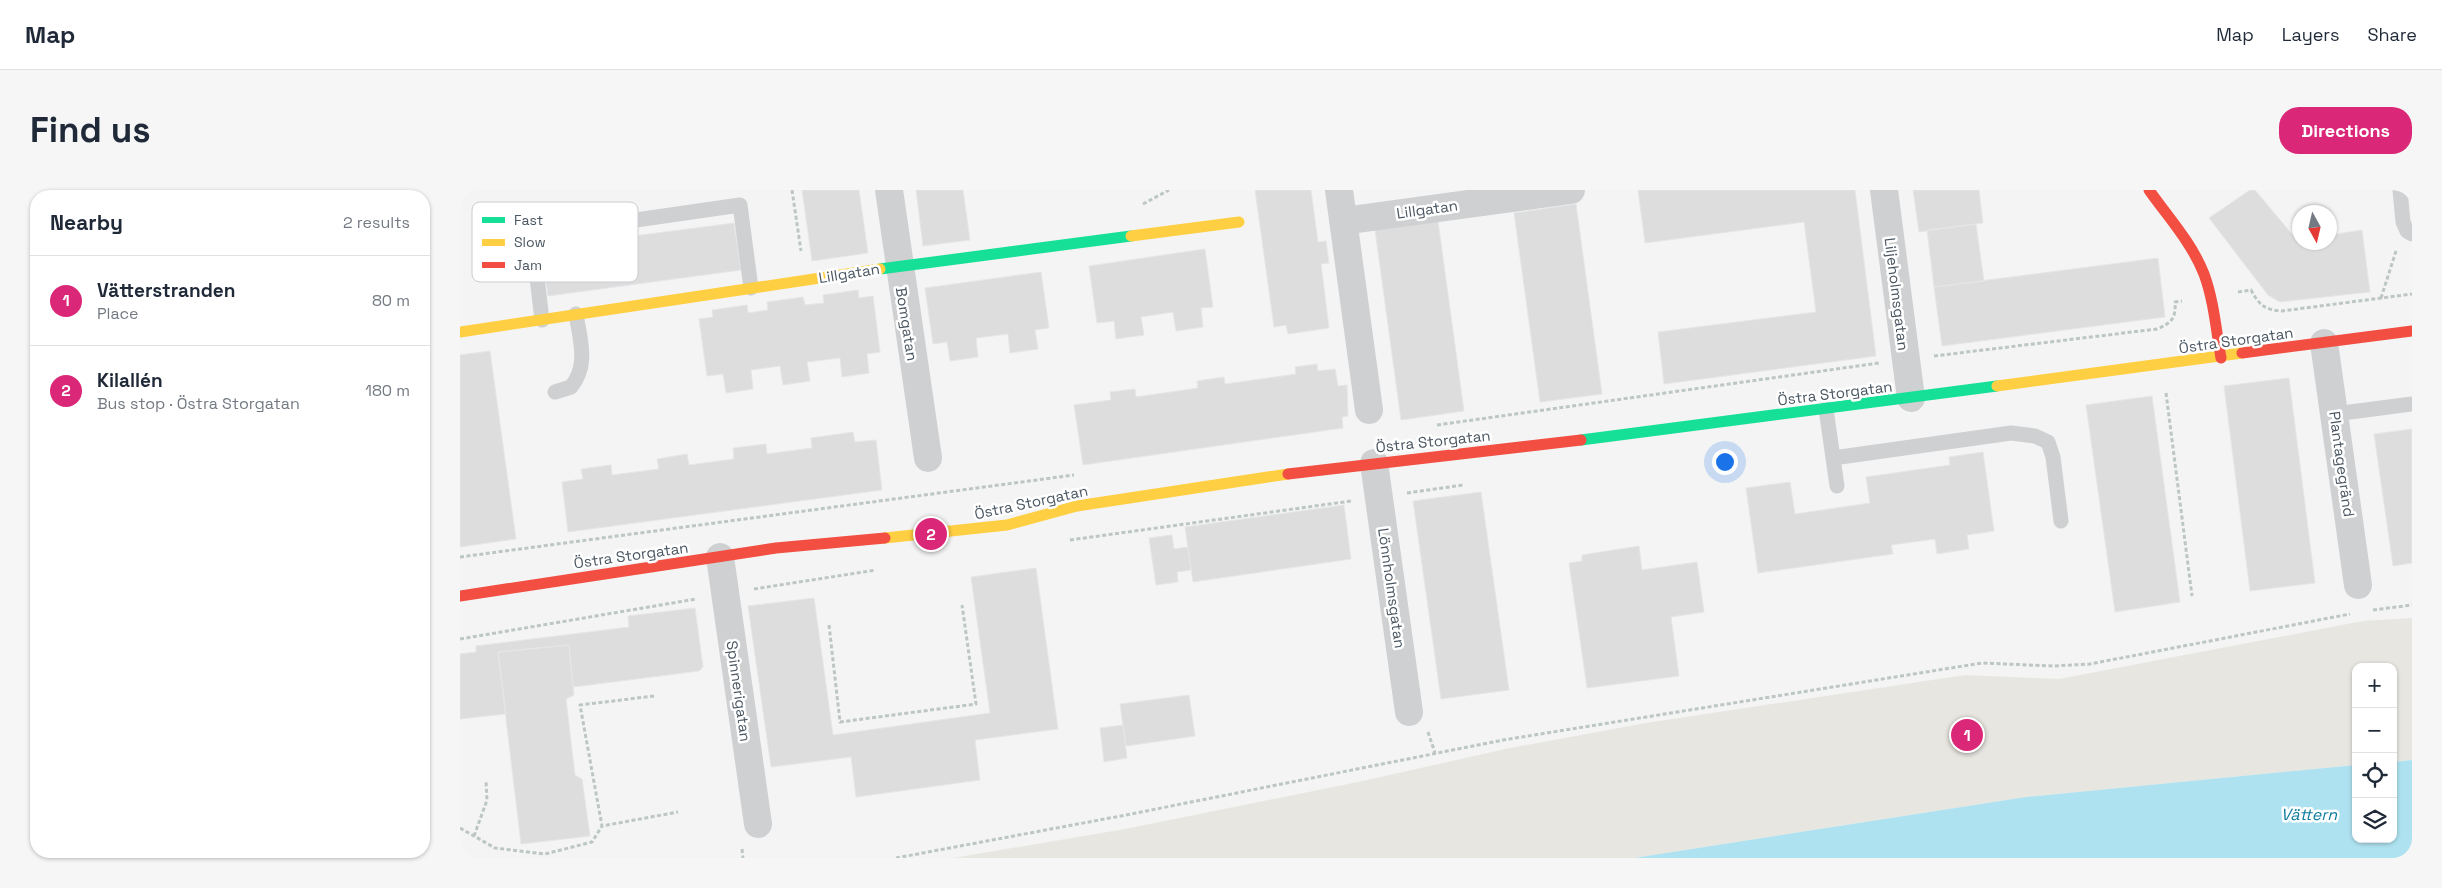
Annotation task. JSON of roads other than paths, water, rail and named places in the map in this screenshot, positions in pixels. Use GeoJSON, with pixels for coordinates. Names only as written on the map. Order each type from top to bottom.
{"type":"FeatureCollection","features":[{"type":"Feature","properties":{"kind":"street","name":"Bomgatan"},"geometry":{"type":"LineString","coordinates":[[889,190],[898,266],[928,458]]}},
{"type":"Feature","properties":{"kind":"street"},"geometry":{"type":"LineString","coordinates":[[1339,190],[1369,410]]}},
{"type":"Feature","properties":{"kind":"street","name":"Lillgatan"},"geometry":{"type":"LineString","coordinates":[[1343,220],[1571,190]]}},
{"type":"Feature","properties":{"kind":"street","name":"Liljeholmsgatan"},"geometry":{"type":"LineString","coordinates":[[1884,190],[1911,398]]}},
{"type":"Feature","properties":{"kind":"street"},"geometry":{"type":"LineString","coordinates":[[2149,190],[2194,255],[2204,273],[2210,295],[2220,358]]}},
{"type":"Feature","properties":{"kind":"street","name":"Lillgatan"},"geometry":{"type":"LineString","coordinates":[[460,332],[898,266],[1239,222]]}},
{"type":"Feature","properties":{"kind":"street","name":"Östra Storgatan"},"geometry":{"type":"LineString","coordinates":[[460,596],[828,541],[931,534],[1007,525],[1077,506],[1318,469],[1546,444],[1826,409],[2412,331]]}},
{"type":"Feature","properties":{"kind":"street","name":"Plantagegränd"},"geometry":{"type":"LineString","coordinates":[[2324,343],[2358,585]]}},
{"type":"Feature","properties":{"kind":"street","name":"Lönnholmsgatan"},"geometry":{"type":"LineString","coordinates":[[1374,463],[1409,712]]}},
{"type":"Feature","properties":{"kind":"street","name":"Spinnerigatan"},"geometry":{"type":"LineString","coordinates":[[720,557],[758,824]]}},
{"type":"Feature","properties":{"kind":"lane"},"geometry":{"type":"LineString","coordinates":[[2400,190],[2403,222],[2409,232]]}},
{"type":"Feature","properties":{"kind":"lane"},"geometry":{"type":"LineString","coordinates":[[638,220],[740,206],[751,288]]}},
{"type":"Feature","properties":{"kind":"lane"},"geometry":{"type":"LineString","coordinates":[[538,282],[542,320]]}},
{"type":"Feature","properties":{"kind":"lane"},"geometry":{"type":"LineString","coordinates":[[555,392],[571,387],[581,370],[582,353],[576,314]]}},
{"type":"Feature","properties":{"kind":"lane"},"geometry":{"type":"LineString","coordinates":[[2335,414],[2412,404]]}},
{"type":"Feature","properties":{"kind":"lane"},"geometry":{"type":"LineString","coordinates":[[1826,409],[1837,486]]}},
{"type":"Feature","properties":{"kind":"lane"},"geometry":{"type":"LineString","coordinates":[[1833,458],[2011,433],[2036,436],[2048,442],[2053,457],[2061,521]]}},
{"type":"Feature","properties":{"kind":"water","name":"Vättern"},"geometry":{"type":"Polygon","coordinates":[[[2412,760],[2412,858],[1634,858],[2026,797],[2352,765],[2352,843],[2397,843],[2397,762],[2412,760]]]}},
{"type":"Feature","properties":{"kind":"place","name":"Kilallén"},"geometry":{"type":"Point","coordinates":[931,534]}},
{"type":"Feature","properties":{"kind":"place","name":"Vätterstranden"},"geometry":{"type":"Point","coordinates":[1967,735]}}]}
